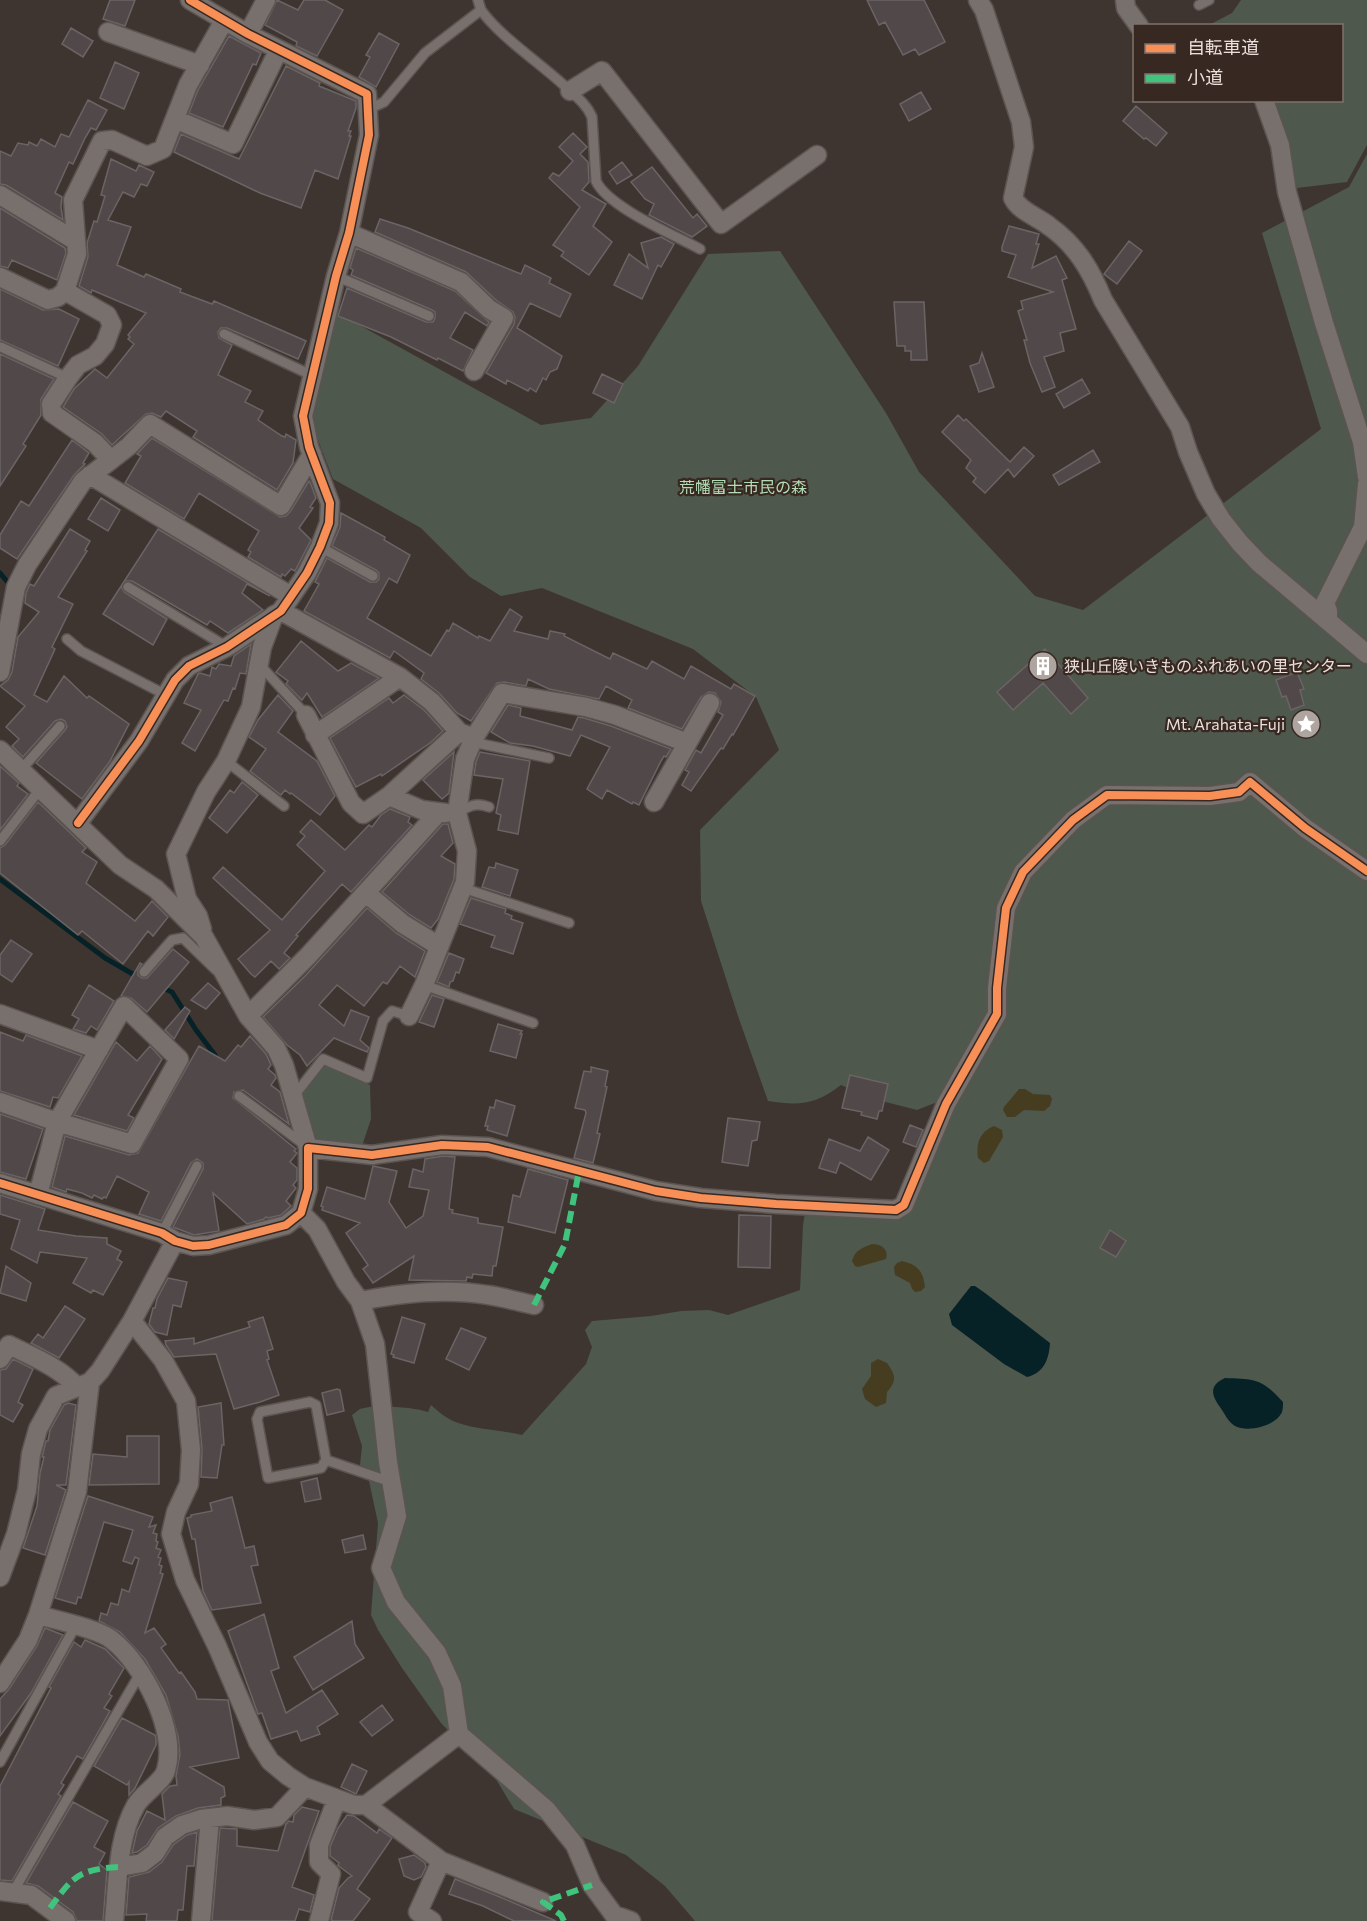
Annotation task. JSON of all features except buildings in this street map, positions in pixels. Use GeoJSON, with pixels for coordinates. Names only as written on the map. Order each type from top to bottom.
{"type":"FeatureCollection","features":[{"type":"Feature","properties":{"kind":"street"},"geometry":{"type":"LineString","coordinates":[[0,1183],[193,1246],[209,1245],[286,1225],[301,1213],[308,1189],[308,1148],[284,1065],[276,1048],[248,1016],[204,937],[198,916],[187,898],[176,854],[206,792],[226,761],[251,707],[262,647],[282,608],[307,573],[329,522],[330,503],[312,454],[303,416],[311,375],[349,233],[369,135],[369,109],[367,94],[278,51],[190,0]]}},
{"type":"Feature","properties":{"kind":"street"},"geometry":{"type":"LineString","coordinates":[[248,34],[266,0]]}},
{"type":"Feature","properties":{"kind":"street"},"geometry":{"type":"LineString","coordinates":[[978,0],[984,10],[1021,122],[1024,147],[1013,198],[1016,204],[1050,226],[1080,254],[1103,300],[1180,427],[1206,494],[1221,519],[1259,563],[1367,654]]}},
{"type":"Feature","properties":{"kind":"street"},"geometry":{"type":"LineString","coordinates":[[1125,0],[1126,8],[1138,24]]}},
{"type":"Feature","properties":{"kind":"street"},"geometry":{"type":"LineString","coordinates":[[0,277],[48,300],[58,297],[65,291],[77,254],[73,200],[102,141],[112,140],[147,156],[163,149],[188,85],[224,21]]}},
{"type":"Feature","properties":{"kind":"street"},"geometry":{"type":"LineString","coordinates":[[108,32],[200,65]]}},
{"type":"Feature","properties":{"kind":"street"},"geometry":{"type":"LineString","coordinates":[[175,118],[232,144],[278,51]]}},
{"type":"Feature","properties":{"kind":"street"},"geometry":{"type":"LineString","coordinates":[[570,91],[602,71],[721,224],[817,155]]}},
{"type":"Feature","properties":{"kind":"street"},"geometry":{"type":"LineString","coordinates":[[1265,102],[1280,145],[1287,192],[1324,323],[1362,442],[1367,477]]}},
{"type":"Feature","properties":{"kind":"street"},"geometry":{"type":"LineString","coordinates":[[0,195],[76,241]]}},
{"type":"Feature","properties":{"kind":"street"},"geometry":{"type":"LineString","coordinates":[[349,233],[461,282],[489,309],[504,318],[474,371]]}},
{"type":"Feature","properties":{"kind":"street"},"geometry":{"type":"LineString","coordinates":[[65,291],[107,315],[112,325],[105,344],[95,356],[78,365],[68,378],[51,404],[52,413],[66,420],[95,443],[111,460]]}},
{"type":"Feature","properties":{"kind":"street"},"geometry":{"type":"LineString","coordinates":[[0,672],[16,587],[59,517],[90,475],[129,446],[150,424],[281,506],[312,454]]}},
{"type":"Feature","properties":{"kind":"street"},"geometry":{"type":"LineString","coordinates":[[90,475],[282,608],[400,677],[432,702],[468,738]]}},
{"type":"Feature","properties":{"kind":"street"},"geometry":{"type":"LineString","coordinates":[[1328,619],[1325,603],[1363,527],[1367,484]]}},
{"type":"Feature","properties":{"kind":"street"},"geometry":{"type":"LineString","coordinates":[[78,823],[139,741],[175,680],[189,666],[226,647],[282,608]]}},
{"type":"Feature","properties":{"kind":"street"},"geometry":{"type":"LineString","coordinates":[[315,735],[400,677]]}},
{"type":"Feature","properties":{"kind":"street"},"geometry":{"type":"LineString","coordinates":[[306,715],[351,803],[363,814],[468,738],[502,693],[586,707],[615,715],[687,743]]}},
{"type":"Feature","properties":{"kind":"street"},"geometry":{"type":"LineString","coordinates":[[654,802],[710,703]]}},
{"type":"Feature","properties":{"kind":"street"},"geometry":{"type":"LineString","coordinates":[[248,1016],[366,893],[448,813],[465,759],[468,738]]}},
{"type":"Feature","properties":{"kind":"street"},"geometry":{"type":"LineString","coordinates":[[0,750],[120,865],[156,889],[204,937]]}},
{"type":"Feature","properties":{"kind":"street"},"geometry":{"type":"LineString","coordinates":[[308,1148],[372,1155],[442,1145],[488,1147],[656,1191],[702,1198],[776,1204],[896,1210],[904,1205],[946,1104],[997,1014],[997,988],[1006,908],[1023,872],[1073,820],[1107,795],[1210,796],[1239,792],[1250,782],[1305,828],[1367,871]]}},
{"type":"Feature","properties":{"kind":"street"},"geometry":{"type":"LineString","coordinates":[[389,796],[422,810],[448,813]]}},
{"type":"Feature","properties":{"kind":"street"},"geometry":{"type":"LineString","coordinates":[[410,1016],[465,882],[467,851],[448,813]]}},
{"type":"Feature","properties":{"kind":"street"},"geometry":{"type":"LineString","coordinates":[[366,893],[403,924],[439,946]]}},
{"type":"Feature","properties":{"kind":"street"},"geometry":{"type":"LineString","coordinates":[[0,1102],[57,1122],[132,1144],[178,1059],[124,1006],[57,1122],[38,1195]]}},
{"type":"Feature","properties":{"kind":"street"},"geometry":{"type":"LineString","coordinates":[[0,1014],[99,1050]]}},
{"type":"Feature","properties":{"kind":"street"},"geometry":{"type":"LineString","coordinates":[[301,1213],[317,1229],[346,1282],[360,1301],[375,1344],[397,1516],[381,1568],[396,1602],[437,1653],[452,1686],[459,1734],[546,1810],[575,1845],[592,1885],[614,1915],[631,1921]]}},
{"type":"Feature","properties":{"kind":"street"},"geometry":{"type":"LineString","coordinates":[[0,1577],[19,1523],[38,1429],[56,1396],[83,1384],[112,1355],[132,1321],[169,1237]]}},
{"type":"Feature","properties":{"kind":"street"},"geometry":{"type":"LineString","coordinates":[[360,1301],[395,1294],[457,1292],[488,1295],[534,1305]]}},
{"type":"Feature","properties":{"kind":"street"},"geometry":{"type":"LineString","coordinates":[[132,1321],[163,1360],[186,1401],[191,1450],[189,1485],[176,1512],[171,1534],[185,1580],[217,1646],[258,1742],[270,1761],[305,1787],[354,1805],[366,1805],[441,1861],[543,1902]]}},
{"type":"Feature","properties":{"kind":"street"},"geometry":{"type":"LineString","coordinates":[[0,1359],[9,1345],[83,1384]]}},
{"type":"Feature","properties":{"kind":"street"},"geometry":{"type":"LineString","coordinates":[[0,1683],[28,1640],[39,1615],[77,1492],[83,1384]]}},
{"type":"Feature","properties":{"kind":"street"},"geometry":{"type":"LineString","coordinates":[[39,1615],[76,1625],[111,1639],[141,1672],[159,1707],[168,1745],[166,1772],[137,1803],[125,1832],[114,1921]]}},
{"type":"Feature","properties":{"kind":"street"},"geometry":{"type":"LineString","coordinates":[[366,1805],[459,1734]]}},
{"type":"Feature","properties":{"kind":"street"},"geometry":{"type":"LineString","coordinates":[[120,1867],[142,1863],[155,1853],[165,1837],[182,1825],[227,1816],[254,1820],[278,1817],[305,1787]]}},
{"type":"Feature","properties":{"kind":"street"},"geometry":{"type":"LineString","coordinates":[[319,1921],[331,1874],[319,1862],[320,1845],[337,1798]]}},
{"type":"Feature","properties":{"kind":"street"},"geometry":{"type":"LineString","coordinates":[[201,1921],[210,1818]]}},
{"type":"Feature","properties":{"kind":"street"},"geometry":{"type":"LineString","coordinates":[[432,1921],[418,1911],[441,1861]]}},
{"type":"Feature","properties":{"kind":"street"},"geometry":{"type":"LineString","coordinates":[[7,1892],[31,1895],[66,1921]]}},
{"type":"Feature","properties":{"kind":"lane"},"geometry":{"type":"LineString","coordinates":[[478,0],[481,10],[502,32],[589,110],[592,117],[596,181],[599,188],[636,215],[700,249]]}},
{"type":"Feature","properties":{"kind":"lane"},"geometry":{"type":"LineString","coordinates":[[1199,5],[1209,0]]}},
{"type":"Feature","properties":{"kind":"lane"},"geometry":{"type":"LineString","coordinates":[[369,109],[384,102],[425,53],[481,10]]}},
{"type":"Feature","properties":{"kind":"lane"},"geometry":{"type":"LineString","coordinates":[[336,276],[429,316]]}},
{"type":"Feature","properties":{"kind":"lane"},"geometry":{"type":"LineString","coordinates":[[224,334],[311,375]]}},
{"type":"Feature","properties":{"kind":"lane"},"geometry":{"type":"LineString","coordinates":[[1,347],[68,378]]}},
{"type":"Feature","properties":{"kind":"lane"},"geometry":{"type":"LineString","coordinates":[[320,547],[372,576]]}},
{"type":"Feature","properties":{"kind":"lane"},"geometry":{"type":"LineString","coordinates":[[128,587],[226,647]]}},
{"type":"Feature","properties":{"kind":"lane"},"geometry":{"type":"LineString","coordinates":[[67,639],[81,651],[166,695]]}},
{"type":"Feature","properties":{"kind":"lane"},"geometry":{"type":"LineString","coordinates":[[259,664],[306,715]]}},
{"type":"Feature","properties":{"kind":"lane"},"geometry":{"type":"LineString","coordinates":[[20,771],[60,726]]}},
{"type":"Feature","properties":{"kind":"lane"},"geometry":{"type":"LineString","coordinates":[[468,738],[549,758]]}},
{"type":"Feature","properties":{"kind":"lane"},"geometry":{"type":"LineString","coordinates":[[226,761],[284,806]]}},
{"type":"Feature","properties":{"kind":"lane"},"geometry":{"type":"LineString","coordinates":[[0,841],[41,788]]}},
{"type":"Feature","properties":{"kind":"lane"},"geometry":{"type":"LineString","coordinates":[[448,813],[473,804],[489,807]]}},
{"type":"Feature","properties":{"kind":"lane"},"geometry":{"type":"LineString","coordinates":[[463,888],[569,923]]}},
{"type":"Feature","properties":{"kind":"lane"},"geometry":{"type":"LineString","coordinates":[[144,972],[172,940],[183,938],[230,984]]}},
{"type":"Feature","properties":{"kind":"lane"},"geometry":{"type":"LineString","coordinates":[[424,985],[533,1023]]}},
{"type":"Feature","properties":{"kind":"lane"},"geometry":{"type":"LineString","coordinates":[[293,1098],[323,1059],[367,1078],[383,1021],[392,1011],[410,1016]]}},
{"type":"Feature","properties":{"kind":"lane"},"geometry":{"type":"LineString","coordinates":[[239,1096],[308,1148]]}},
{"type":"Feature","properties":{"kind":"lane"},"geometry":{"type":"LineString","coordinates":[[169,1237],[197,1166]]}},
{"type":"Feature","properties":{"kind":"lane"},"geometry":{"type":"LineString","coordinates":[[310,1402],[316,1405],[326,1460],[321,1468],[268,1478],[257,1419],[260,1412],[310,1402]]}},
{"type":"Feature","properties":{"kind":"lane"},"geometry":{"type":"LineString","coordinates":[[326,1460],[391,1482]]}},
{"type":"Feature","properties":{"kind":"lane"},"geometry":{"type":"LineString","coordinates":[[0,1762],[76,1625]]}},
{"type":"Feature","properties":{"kind":"lane"},"geometry":{"type":"LineString","coordinates":[[7,1892],[141,1672]]}},
{"type":"Feature","properties":{"kind":"green space"},"geometry":{"type":"Polygon","coordinates":[[[1241,0],[1367,0],[1367,145],[1347,182],[1297,188],[1287,144],[1270,102],[1343,102],[1343,24],[1211,24],[1232,13],[1241,0]]]}},
{"type":"Feature","properties":{"kind":"green space","name":"荒幡富士市民の森"},"geometry":{"type":"Polygon","coordinates":[[[1367,154],[1367,1921],[695,1921],[665,1886],[626,1855],[514,1809],[488,1766],[460,1743],[441,1723],[402,1668],[371,1615],[378,1523],[369,1481],[360,1465],[362,1446],[352,1415],[366,1407],[384,1406],[428,1412],[431,1405],[446,1417],[463,1424],[522,1435],[586,1364],[592,1347],[585,1330],[592,1321],[681,1311],[709,1310],[728,1315],[800,1290],[806,1206],[896,1210],[945,1099],[917,1110],[874,1099],[841,1085],[823,1097],[806,1102],[768,1101],[701,901],[700,830],[779,750],[756,697],[693,649],[542,588],[501,596],[470,577],[421,528],[333,479],[309,417],[332,310],[541,425],[591,418],[638,366],[708,254],[780,251],[886,413],[919,472],[1035,596],[1083,610],[1321,429],[1262,233],[1349,187],[1367,154]]]}},
{"type":"Feature","properties":{"kind":"green space"},"geometry":{"type":"Polygon","coordinates":[[[326,1063],[370,1085],[371,1119],[362,1146],[312,1140],[299,1097],[326,1063]]]}},
{"type":"Feature","properties":{"kind":"sand"},"geometry":{"type":"Polygon","coordinates":[[[1019,1089],[1025,1089],[1033,1094],[1050,1095],[1052,1099],[1050,1106],[1044,1111],[1024,1110],[1015,1117],[1007,1117],[1003,1110],[1004,1107],[1019,1089]]]}},
{"type":"Feature","properties":{"kind":"sand"},"geometry":{"type":"Polygon","coordinates":[[[994,1126],[1002,1130],[1003,1137],[989,1161],[984,1163],[978,1158],[978,1143],[982,1135],[994,1126]]]}},
{"type":"Feature","properties":{"kind":"sand"},"geometry":{"type":"Polygon","coordinates":[[[872,1244],[884,1248],[886,1259],[855,1266],[852,1261],[855,1254],[872,1244]]]}},
{"type":"Feature","properties":{"kind":"sand"},"geometry":{"type":"Polygon","coordinates":[[[902,1261],[912,1264],[921,1273],[925,1287],[921,1291],[915,1292],[910,1283],[895,1275],[894,1267],[902,1261]]]}},
{"type":"Feature","properties":{"kind":"sand"},"geometry":{"type":"Polygon","coordinates":[[[878,1359],[887,1363],[894,1378],[887,1392],[886,1403],[876,1407],[865,1399],[862,1389],[871,1376],[871,1363],[878,1359]]]}},
{"type":"Feature","properties":{"kind":"water"},"geometry":{"type":"Polygon","coordinates":[[[971,1286],[985,1293],[1050,1343],[1047,1360],[1038,1372],[1027,1377],[1004,1364],[952,1325],[949,1314],[971,1286]]]}},
{"type":"Feature","properties":{"kind":"water"},"geometry":{"type":"Polygon","coordinates":[[[1225,1378],[1251,1380],[1264,1385],[1283,1402],[1279,1417],[1261,1427],[1247,1429],[1235,1426],[1228,1420],[1213,1394],[1216,1384],[1225,1378]]]}},
{"type":"Feature","properties":{"kind":"waterway"},"geometry":{"type":"LineString","coordinates":[[0,573],[10,585],[9,588]]}},
{"type":"Feature","properties":{"kind":"waterway"},"geometry":{"type":"LineString","coordinates":[[0,879],[105,958],[138,977]]}},
{"type":"Feature","properties":{"kind":"waterway"},"geometry":{"type":"LineString","coordinates":[[160,987],[172,992],[217,1061]]}},
{"type":"Feature","properties":{"kind":"marked path"},"geometry":{"type":"LineString","coordinates":[[534,1305],[565,1244],[579,1171]]}},
{"type":"Feature","properties":{"kind":"marked path"},"geometry":{"type":"LineString","coordinates":[[50,1908],[71,1881],[78,1876],[95,1870],[120,1867]]}},
{"type":"Feature","properties":{"kind":"marked path"},"geometry":{"type":"LineString","coordinates":[[564,1921],[561,1915],[543,1902],[592,1885]]}},
{"type":"Feature","properties":{"kind":"cycle path"},"geometry":{"type":"LineString","coordinates":[[78,823],[139,741],[175,680],[189,666],[227,647],[281,611],[307,573],[329,523],[330,503],[309,447],[303,416],[336,276],[349,233],[369,135],[367,94],[248,34],[190,0]]}},
{"type":"Feature","properties":{"kind":"cycle path"},"geometry":{"type":"LineString","coordinates":[[0,1183],[162,1233],[175,1241],[193,1246],[209,1245],[286,1225],[301,1213],[308,1189],[308,1148],[372,1155],[442,1145],[488,1147],[656,1191],[701,1198],[896,1210],[904,1205],[946,1104],[997,1014],[997,988],[1006,908],[1023,872],[1073,820],[1107,795],[1210,796],[1239,792],[1250,782],[1305,828],[1367,871]]}},
{"type":"Feature","properties":{"kind":"place","name":"狭山丘陵いきものふれあいの里センター"},"geometry":{"type":"Point","coordinates":[1043,666]}},
{"type":"Feature","properties":{"kind":"place","name":"Mt. Arahata-Fuji"},"geometry":{"type":"Point","coordinates":[1306,724]}}]}
